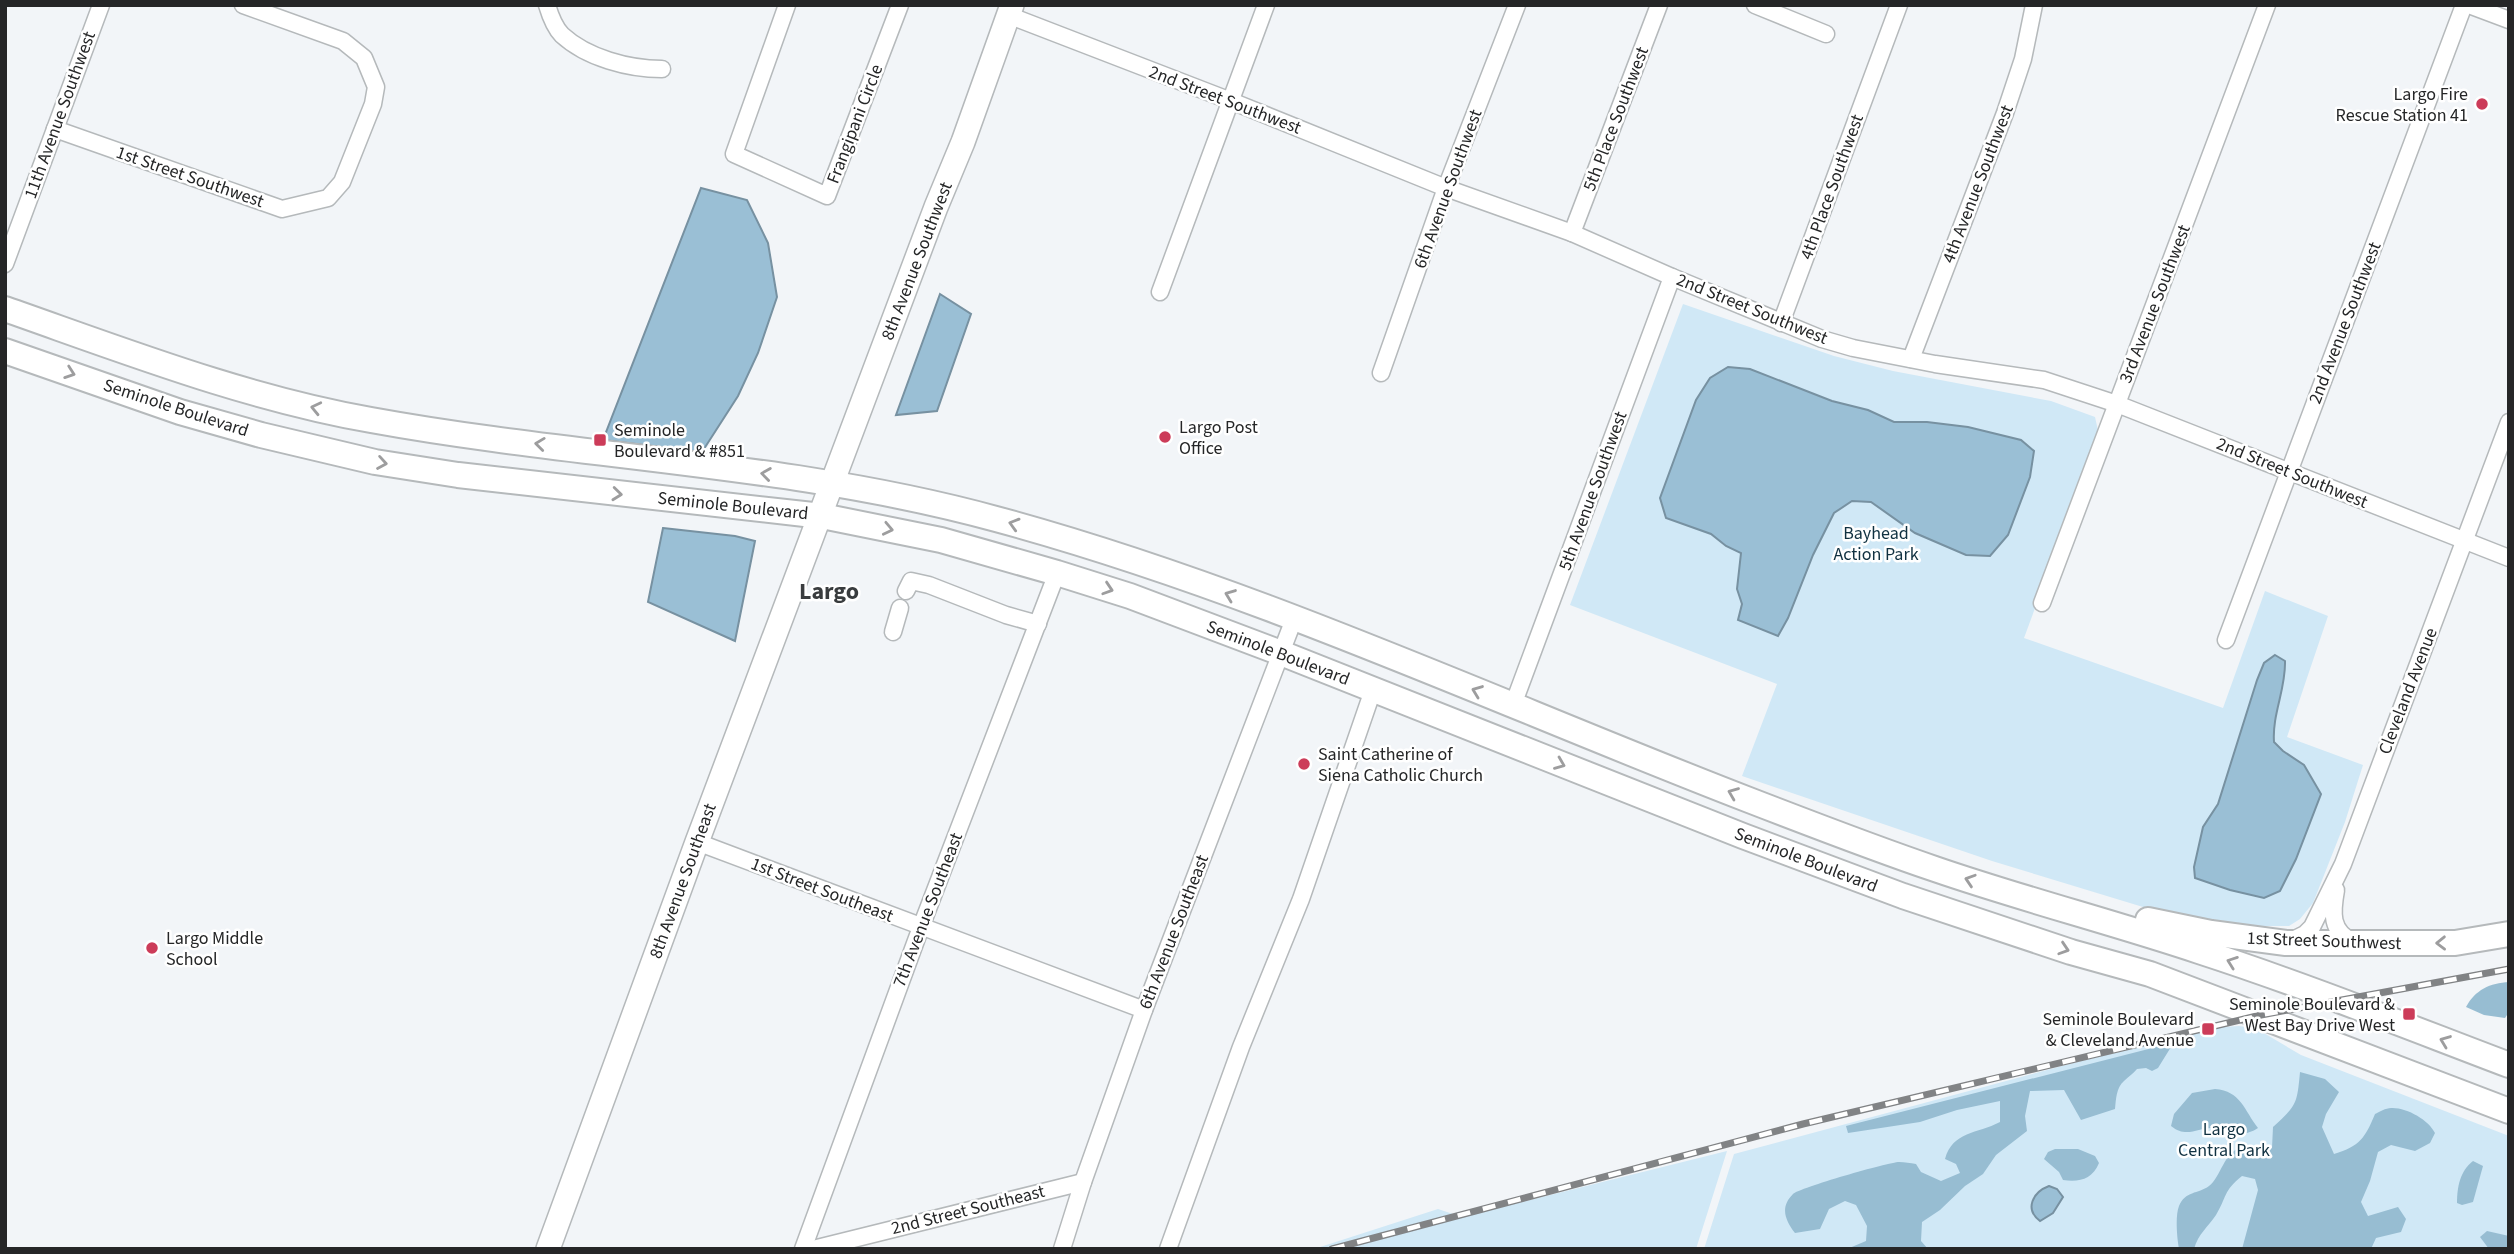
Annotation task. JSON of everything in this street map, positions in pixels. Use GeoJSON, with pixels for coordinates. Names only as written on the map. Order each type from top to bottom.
{"type":"FeatureCollection","features":[{"type":"Feature","properties":{"kind":"main road","name":"Seminole Boulevard"},"geometry":{"type":"LineString","coordinates":[[5,309],[185,372],[364,419],[472,436],[834,483],[927,501],[1070,540],[1188,578],[1933,869],[2203,952],[2509,1065]]}},
{"type":"Feature","properties":{"kind":"main road","name":"Seminole Boulevard"},"geometry":{"type":"LineString","coordinates":[[5,351],[192,416],[375,462],[458,475],[821,516],[941,540],[1057,573],[1130,596],[1281,653],[1902,897],[2150,974],[2509,1111]]}},
{"type":"Feature","properties":{"kind":"main road"},"geometry":{"type":"LineString","coordinates":[[1497,738],[1513,705]]}},
{"type":"Feature","properties":{"kind":"main road"},"geometry":{"type":"LineString","coordinates":[[1769,846],[1782,812]]}},
{"type":"Feature","properties":{"kind":"main road"},"geometry":{"type":"LineString","coordinates":[[2025,936],[2035,901]]}},
{"type":"Feature","properties":{"kind":"main road","name":"1st Street Southwest"},"geometry":{"type":"LineString","coordinates":[[2099,920],[2125,916],[2211,933],[2286,943],[2455,943],[2509,934]]}},
{"type":"Feature","properties":{"kind":"street","name":"11th Avenue Southwest"},"geometry":{"type":"LineString","coordinates":[[5,264],[101,5]]}},
{"type":"Feature","properties":{"kind":"street","name":"1st Street Southwest"},"geometry":{"type":"LineString","coordinates":[[55,129],[282,209],[328,198],[342,182],[373,104],[376,87],[364,58],[344,41],[243,5]]}},
{"type":"Feature","properties":{"kind":"street"},"geometry":{"type":"LineString","coordinates":[[547,5],[561,34],[585,50],[636,69],[662,69]]}},
{"type":"Feature","properties":{"kind":"street","name":"Frangipani Circle"},"geometry":{"type":"LineString","coordinates":[[787,5],[734,155],[827,196],[900,5]]}},
{"type":"Feature","properties":{"kind":"street"},"geometry":{"type":"LineString","coordinates":[[1160,292],[1266,5]]}},
{"type":"Feature","properties":{"kind":"street","name":"6th Avenue Southwest"},"geometry":{"type":"LineString","coordinates":[[1381,373],[1447,188],[1517,5]]}},
{"type":"Feature","properties":{"kind":"street","name":"5th Place Southwest"},"geometry":{"type":"LineString","coordinates":[[1573,233],[1659,5]]}},
{"type":"Feature","properties":{"kind":"street"},"geometry":{"type":"LineString","coordinates":[[1755,5],[1775,9],[1826,34]]}},
{"type":"Feature","properties":{"kind":"street","name":"4th Place Southwest"},"geometry":{"type":"LineString","coordinates":[[1781,323],[1899,5]]}},
{"type":"Feature","properties":{"kind":"street","name":"4th Avenue Southwest"},"geometry":{"type":"LineString","coordinates":[[1911,359],[2005,113],[2023,59],[2034,5]]}},
{"type":"Feature","properties":{"kind":"street","name":"3rd Avenue Southwest"},"geometry":{"type":"LineString","coordinates":[[2042,603],[2267,5]]}},
{"type":"Feature","properties":{"kind":"street"},"geometry":{"type":"LineString","coordinates":[[2467,5],[2509,20]]}},
{"type":"Feature","properties":{"kind":"street","name":"2nd Avenue Southwest"},"geometry":{"type":"LineString","coordinates":[[2226,640],[2467,5]]}},
{"type":"Feature","properties":{"kind":"street","name":"2nd Street Southwest"},"geometry":{"type":"LineString","coordinates":[[1010,10],[1447,188],[1573,233],[1781,323],[1853,348],[2044,380],[2117,404],[2509,558]]}},
{"type":"Feature","properties":{"kind":"street","name":"8th Avenue Southwest"},"geometry":{"type":"LineString","coordinates":[[821,516],[963,142],[1010,10]]}},
{"type":"Feature","properties":{"kind":"street","name":"5th Avenue Southwest"},"geometry":{"type":"LineString","coordinates":[[1513,705],[1672,277]]}},
{"type":"Feature","properties":{"kind":"street","name":"Cleveland Avenue"},"geometry":{"type":"LineString","coordinates":[[2286,943],[2297,940],[2312,927],[2338,877],[2509,422]]}},
{"type":"Feature","properties":{"kind":"street","name":"8th Avenue Southeast"},"geometry":{"type":"LineString","coordinates":[[548,1249],[696,842],[821,516]]}},
{"type":"Feature","properties":{"kind":"street","name":"7th Avenue Southeast"},"geometry":{"type":"LineString","coordinates":[[803,1249],[921,927],[1057,573]]}},
{"type":"Feature","properties":{"kind":"street"},"geometry":{"type":"LineString","coordinates":[[906,591],[911,581],[916,582],[1038,624]]}},
{"type":"Feature","properties":{"kind":"street"},"geometry":{"type":"LineString","coordinates":[[893,632],[900,608]]}},
{"type":"Feature","properties":{"kind":"street","name":"6th Avenue Southeast"},"geometry":{"type":"LineString","coordinates":[[1062,1248],[1144,1010],[1294,619]]}},
{"type":"Feature","properties":{"kind":"street"},"geometry":{"type":"LineString","coordinates":[[1168,1249],[1241,1047],[1301,899],[1373,690]]}},
{"type":"Feature","properties":{"kind":"street","name":"1st Street Southeast"},"geometry":{"type":"LineString","coordinates":[[696,842],[1144,1010]]}},
{"type":"Feature","properties":{"kind":"street"},"geometry":{"type":"LineString","coordinates":[[2338,877],[2333,905],[2336,927],[2340,934],[2356,942]]}},
{"type":"Feature","properties":{"kind":"street","name":"2nd Street Southeast"},"geometry":{"type":"LineString","coordinates":[[813,1249],[1083,1182]]}},
{"type":"Feature","properties":{"kind":"green space","name":"Bayhead Action Park"},"geometry":{"type":"Polygon","coordinates":[[[1683,304],[1834,356],[1893,371],[2051,401],[2095,417],[2099,435],[2024,638],[2223,708],[2265,591],[2328,616],[2287,737],[2363,765],[2345,822],[2313,903],[2300,919],[2289,926],[2245,926],[2200,920],[2180,913],[2143,907],[1992,861],[1742,776],[1777,684],[1570,605],[1683,304]]]}},
{"type":"Feature","properties":{"kind":"green space","name":"Largo Central Park"},"geometry":{"type":"Polygon","coordinates":[[[2223,1027],[2257,1029],[2301,1055],[2509,1136],[2509,1249],[1704,1249],[1734,1154],[2073,1063],[2223,1027]]]}},
{"type":"Feature","properties":{"kind":"green space"},"geometry":{"type":"Polygon","coordinates":[[[1727,1151],[1696,1249],[1314,1249],[1438,1209],[1462,1217],[1727,1151]]]}},
{"type":"Feature","properties":{"kind":"shaded area"},"geometry":{"type":"Polygon","coordinates":[[[701,188],[747,200],[768,243],[777,297],[758,353],[738,396],[702,452],[603,440],[701,188]]]}},
{"type":"Feature","properties":{"kind":"shaded area"},"geometry":{"type":"Polygon","coordinates":[[[940,294],[971,314],[937,411],[896,415],[940,294]]]}},
{"type":"Feature","properties":{"kind":"shaded area"},"geometry":{"type":"Polygon","coordinates":[[[1728,367],[1750,369],[1832,401],[1868,410],[1894,422],[1927,422],[1968,427],[2021,440],[2034,451],[2030,477],[2008,535],[1990,556],[1966,555],[1915,533],[1871,502],[1852,501],[1834,513],[1778,636],[1738,620],[1742,604],[1737,589],[1741,553],[1726,546],[1711,534],[1666,518],[1660,498],[1696,400],[1710,378],[1728,367]]]}},
{"type":"Feature","properties":{"kind":"shaded area"},"geometry":{"type":"Polygon","coordinates":[[[663,528],[735,536],[755,541],[735,641],[648,602],[663,528]]]}},
{"type":"Feature","properties":{"kind":"shaded area"},"geometry":{"type":"Polygon","coordinates":[[[2275,655],[2285,661],[2285,671],[2275,721],[2274,742],[2304,765],[2321,794],[2296,859],[2280,891],[2264,898],[2195,878],[2194,867],[2203,827],[2218,804],[2257,680],[2264,663],[2275,655]]]}},
{"type":"Feature","properties":{"kind":"shaded area"},"geometry":{"type":"Polygon","coordinates":[[[2509,982],[2509,1012],[2505,1018],[2484,1015],[2466,1007],[2484,988],[2509,982]]]}},
{"type":"Feature","properties":{"kind":"shaded area"},"geometry":{"type":"Polygon","coordinates":[[[2168,1044],[2171,1047],[2158,1068],[2152,1071],[2146,1068],[2137,1069],[2121,1084],[2115,1109],[2081,1120],[2064,1090],[2030,1091],[2025,1116],[2027,1131],[1996,1155],[1983,1174],[1922,1222],[1921,1241],[1928,1249],[1847,1249],[1866,1241],[1867,1226],[1856,1205],[1845,1201],[1829,1209],[1820,1229],[1795,1233],[1789,1224],[1785,1209],[1793,1194],[1844,1176],[1899,1162],[1916,1164],[1921,1172],[1941,1181],[1960,1173],[1956,1164],[1945,1159],[1949,1150],[1967,1134],[2000,1122],[2000,1101],[1957,1110],[1920,1122],[1848,1133],[1846,1126],[2168,1044]]]}},
{"type":"Feature","properties":{"kind":"shaded area"},"geometry":{"type":"Polygon","coordinates":[[[2300,1072],[2325,1079],[2339,1092],[2322,1127],[2334,1154],[2356,1144],[2368,1129],[2375,1114],[2387,1109],[2397,1108],[2410,1112],[2432,1128],[2435,1133],[2430,1143],[2415,1151],[2391,1145],[2378,1152],[2361,1202],[2368,1216],[2398,1207],[2406,1219],[2401,1232],[2376,1238],[2371,1249],[2242,1249],[2258,1190],[2255,1179],[2242,1176],[2228,1190],[2194,1249],[2179,1249],[2177,1221],[2182,1201],[2188,1195],[2209,1186],[2235,1150],[2272,1148],[2273,1127],[2294,1103],[2300,1072]]]}},
{"type":"Feature","properties":{"kind":"shaded area"},"geometry":{"type":"Polygon","coordinates":[[[2215,1089],[2236,1097],[2258,1128],[2241,1134],[2214,1128],[2182,1132],[2171,1126],[2174,1114],[2192,1093],[2215,1089]]]}},
{"type":"Feature","properties":{"kind":"shaded area"},"geometry":{"type":"Polygon","coordinates":[[[2055,1149],[2078,1149],[2095,1156],[2099,1163],[2093,1173],[2084,1179],[2063,1180],[2059,1172],[2044,1159],[2048,1152],[2055,1149]]]}},
{"type":"Feature","properties":{"kind":"shaded area"},"geometry":{"type":"Polygon","coordinates":[[[2473,1161],[2483,1166],[2473,1202],[2462,1205],[2457,1203],[2459,1185],[2462,1174],[2473,1161]]]}},
{"type":"Feature","properties":{"kind":"shaded area"},"geometry":{"type":"Polygon","coordinates":[[[2049,1186],[2057,1189],[2063,1197],[2053,1213],[2040,1221],[2032,1211],[2033,1201],[2039,1192],[2049,1186]]]}},
{"type":"Feature","properties":{"kind":"shaded area"},"geometry":{"type":"Polygon","coordinates":[[[2487,1231],[2509,1236],[2509,1249],[2489,1249],[2480,1237],[2487,1231]]]}},
{"type":"Feature","properties":{"kind":"railway"},"geometry":{"type":"LineString","coordinates":[[1332,1249],[1803,1124],[2261,1015],[2509,969]]}},
{"type":"Feature","properties":{"kind":"place","name":"Largo Fire Rescue Station 41"},"geometry":{"type":"Point","coordinates":[2482,104]}},
{"type":"Feature","properties":{"kind":"place","name":"Largo Post Office"},"geometry":{"type":"Point","coordinates":[1165,437]}},
{"type":"Feature","properties":{"kind":"place","name":"Seminole Boulevard & #851"},"geometry":{"type":"Point","coordinates":[600,440]}},
{"type":"Feature","properties":{"kind":"place","name":"Saint Catherine of Siena Catholic Church"},"geometry":{"type":"Point","coordinates":[1304,764]}},
{"type":"Feature","properties":{"kind":"place","name":"Largo Middle School"},"geometry":{"type":"Point","coordinates":[152,948]}},
{"type":"Feature","properties":{"kind":"place","name":"Seminole Boulevard & West Bay Drive West"},"geometry":{"type":"Point","coordinates":[2409,1014]}},
{"type":"Feature","properties":{"kind":"place","name":"Seminole Boulevard & Cleveland Avenue"},"geometry":{"type":"Point","coordinates":[2208,1029]}},
{"type":"Feature","properties":{"kind":"district","name":"Largo"},"geometry":{"type":"Point","coordinates":[829,591]}}]}
